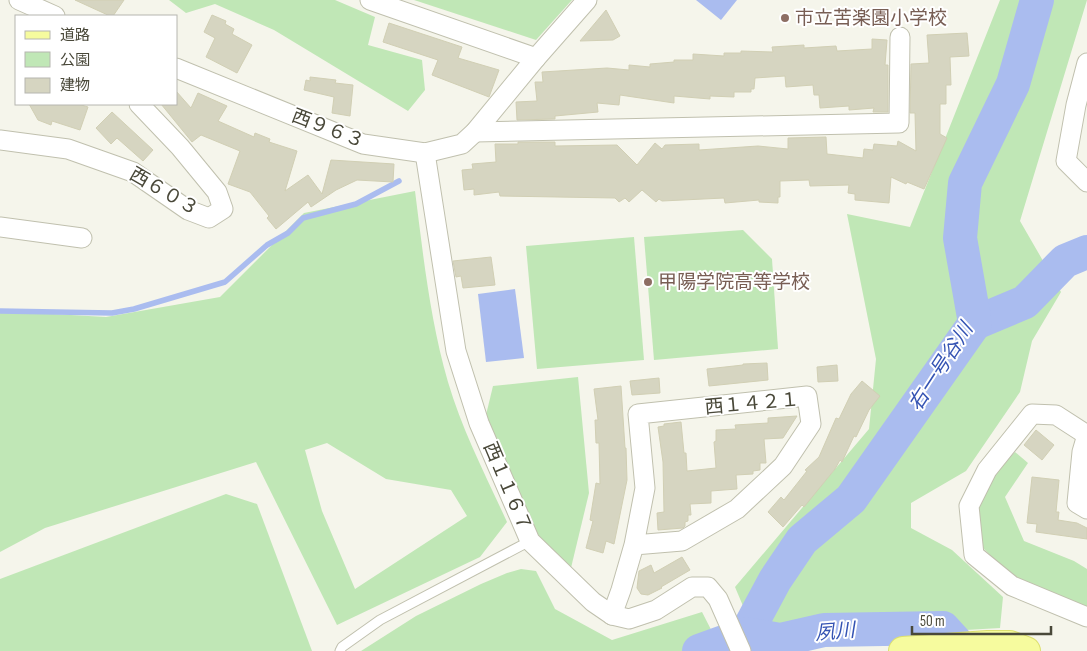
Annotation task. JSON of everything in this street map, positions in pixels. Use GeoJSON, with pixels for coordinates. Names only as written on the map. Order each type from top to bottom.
{"type":"FeatureCollection","features":[{"type":"Feature","properties":{"kind":"main road"},"geometry":{"type":"LineString","coordinates":[[903,651],[981,645],[1010,645],[1026,651]]}},
{"type":"Feature","properties":{"kind":"street"},"geometry":{"type":"LineString","coordinates":[[19,0],[53,15]]}},
{"type":"Feature","properties":{"kind":"street"},"geometry":{"type":"LineString","coordinates":[[370,0],[536,58],[588,0]]}},
{"type":"Feature","properties":{"kind":"street"},"geometry":{"type":"LineString","coordinates":[[476,132],[899,123],[900,37]]}},
{"type":"Feature","properties":{"kind":"street","name":"西９６３"},"geometry":{"type":"LineString","coordinates":[[178,69],[363,144],[426,153],[462,144],[476,132],[536,58]]}},
{"type":"Feature","properties":{"kind":"street"},"geometry":{"type":"LineString","coordinates":[[1087,63],[1076,105],[1066,161],[1087,182]]}},
{"type":"Feature","properties":{"kind":"street","name":"西６０３"},"geometry":{"type":"LineString","coordinates":[[0,140],[68,149],[133,172],[188,210],[209,218],[223,209],[217,192],[180,147],[140,105]]}},
{"type":"Feature","properties":{"kind":"street","name":"西１１６７"},"geometry":{"type":"LineString","coordinates":[[426,153],[456,351],[479,423],[530,541],[593,602],[612,615]]}},
{"type":"Feature","properties":{"kind":"street"},"geometry":{"type":"LineString","coordinates":[[0,228],[82,238]]}},
{"type":"Feature","properties":{"kind":"street","name":"西１４２１"},"geometry":{"type":"LineString","coordinates":[[612,615],[634,545],[645,488],[638,414],[808,396],[811,424],[783,466],[737,509],[682,541],[634,545]]}},
{"type":"Feature","properties":{"kind":"street"},"geometry":{"type":"LineString","coordinates":[[1087,509],[1077,504],[1082,452],[1087,435],[1056,415],[1032,414],[987,470],[969,506],[974,555],[1012,586],[1087,617]]}},
{"type":"Feature","properties":{"kind":"street"},"geometry":{"type":"LineString","coordinates":[[612,615],[629,619],[656,610],[692,587],[708,587],[718,599],[741,651]]}},
{"type":"Feature","properties":{"kind":"lane"},"geometry":{"type":"LineString","coordinates":[[340,651],[380,620],[530,541]]}},
{"type":"Feature","properties":{"kind":"green space"},"geometry":{"type":"Polygon","coordinates":[[[169,0],[335,0],[375,17],[368,45],[422,60],[425,90],[408,111],[274,30],[215,4],[186,13],[169,0]]]}},
{"type":"Feature","properties":{"kind":"green space"},"geometry":{"type":"Polygon","coordinates":[[[414,0],[572,0],[536,40],[414,0]]]}},
{"type":"Feature","properties":{"kind":"green space"},"geometry":{"type":"Polygon","coordinates":[[[1000,0],[1087,0],[1020,221],[1061,292],[1032,341],[1020,392],[966,471],[911,503],[911,528],[952,550],[1003,597],[1000,628],[811,639],[784,651],[762,651],[735,587],[869,429],[876,359],[847,214],[910,227],[1000,0]]]}},
{"type":"Feature","properties":{"kind":"green space"},"geometry":{"type":"Polygon","coordinates":[[[415,191],[436,335],[448,382],[467,435],[507,522],[480,557],[337,625],[256,462],[45,528],[0,552],[0,311],[106,317],[220,297],[304,213],[415,191]],[[327,443],[305,450],[322,511],[355,589],[467,516],[451,490],[386,479],[327,443]]]}},
{"type":"Feature","properties":{"kind":"green space"},"geometry":{"type":"Polygon","coordinates":[[[743,230],[772,259],[778,349],[654,360],[644,237],[743,230]]]}},
{"type":"Feature","properties":{"kind":"green space"},"geometry":{"type":"Polygon","coordinates":[[[634,237],[644,360],[537,369],[526,246],[634,237]]]}},
{"type":"Feature","properties":{"kind":"green space"},"geometry":{"type":"Polygon","coordinates":[[[578,377],[589,493],[570,572],[538,537],[486,415],[493,386],[578,377]]]}},
{"type":"Feature","properties":{"kind":"green space"},"geometry":{"type":"Polygon","coordinates":[[[1015,452],[1028,463],[1005,497],[1024,541],[1074,561],[1087,569],[1087,608],[1011,576],[982,547],[976,515],[991,477],[1015,452]]]}},
{"type":"Feature","properties":{"kind":"green space"},"geometry":{"type":"Polygon","coordinates":[[[226,494],[257,504],[312,651],[0,651],[0,579],[226,494]]]}},
{"type":"Feature","properties":{"kind":"green space"},"geometry":{"type":"Polygon","coordinates":[[[521,569],[536,571],[555,609],[612,640],[702,612],[722,651],[361,651],[416,616],[481,584],[521,569]]]}},
{"type":"Feature","properties":{"kind":"water"},"geometry":{"type":"Polygon","coordinates":[[[696,0],[737,0],[721,20],[696,0]]]}},
{"type":"Feature","properties":{"kind":"water"},"geometry":{"type":"Polygon","coordinates":[[[515,289],[524,358],[486,362],[478,294],[515,289]]]}},
{"type":"Feature","properties":{"kind":"building"},"geometry":{"type":"Polygon","coordinates":[[[75,0],[124,0],[114,15],[108,15],[75,0]]]}},
{"type":"Feature","properties":{"kind":"building"},"geometry":{"type":"Polygon","coordinates":[[[606,10],[620,36],[613,40],[580,41],[606,10]]]}},
{"type":"Feature","properties":{"kind":"building"},"geometry":{"type":"Polygon","coordinates":[[[212,15],[226,21],[225,24],[234,29],[232,34],[252,45],[237,73],[206,57],[215,38],[204,32],[212,15]]]}},
{"type":"Feature","properties":{"kind":"building"},"geometry":{"type":"Polygon","coordinates":[[[389,23],[462,47],[458,58],[499,70],[489,97],[432,75],[438,60],[383,42],[389,23]]]}},
{"type":"Feature","properties":{"kind":"building"},"geometry":{"type":"Polygon","coordinates":[[[967,33],[969,56],[950,57],[951,85],[946,85],[946,104],[940,104],[940,134],[947,138],[924,189],[891,177],[889,203],[855,200],[855,194],[848,193],[849,185],[810,186],[809,180],[780,181],[778,203],[759,202],[759,200],[725,203],[724,198],[662,201],[659,199],[656,202],[642,190],[629,202],[625,198],[619,202],[615,198],[500,196],[499,192],[474,195],[474,189],[464,190],[462,170],[473,169],[472,164],[496,162],[495,144],[518,144],[518,142],[555,142],[555,146],[617,145],[637,165],[655,143],[662,149],[665,145],[699,144],[699,150],[758,146],[788,149],[788,138],[826,137],[827,154],[863,158],[864,149],[873,150],[874,144],[897,146],[898,141],[916,151],[915,113],[910,113],[911,64],[929,63],[927,35],[967,33]]]}},
{"type":"Feature","properties":{"kind":"building"},"geometry":{"type":"Polygon","coordinates":[[[872,39],[887,40],[885,65],[888,65],[888,112],[873,112],[874,108],[849,110],[849,106],[820,108],[819,95],[814,95],[813,85],[786,87],[785,76],[755,78],[754,89],[751,89],[751,92],[734,92],[734,97],[710,96],[710,99],[674,96],[674,103],[620,95],[619,105],[597,103],[598,112],[555,116],[555,119],[517,120],[516,102],[537,101],[535,82],[543,82],[542,72],[607,68],[629,70],[629,65],[650,67],[650,64],[674,62],[674,60],[693,60],[693,54],[724,56],[724,53],[741,53],[741,51],[773,52],[772,47],[836,46],[837,51],[872,49],[872,39]]]}},
{"type":"Feature","properties":{"kind":"building"},"geometry":{"type":"Polygon","coordinates":[[[310,77],[336,80],[335,83],[353,85],[350,116],[332,113],[334,97],[304,90],[306,80],[310,81],[310,77]]]}},
{"type":"Feature","properties":{"kind":"building"},"geometry":{"type":"Polygon","coordinates":[[[178,93],[191,108],[198,93],[227,106],[218,121],[254,137],[255,133],[270,139],[269,142],[297,151],[285,191],[308,175],[322,194],[331,160],[394,164],[393,182],[357,180],[336,190],[311,207],[308,202],[276,229],[267,218],[269,216],[250,192],[228,184],[240,151],[201,135],[192,142],[162,105],[178,105],[178,93]]]}},
{"type":"Feature","properties":{"kind":"building"},"geometry":{"type":"Polygon","coordinates":[[[30,105],[81,105],[88,107],[80,130],[52,121],[51,125],[38,120],[30,105]]]}},
{"type":"Feature","properties":{"kind":"building"},"geometry":{"type":"Polygon","coordinates":[[[112,112],[153,150],[143,161],[117,138],[111,144],[96,128],[112,112]]]}},
{"type":"Feature","properties":{"kind":"building"},"geometry":{"type":"Polygon","coordinates":[[[491,257],[495,285],[463,288],[461,276],[456,277],[453,261],[491,257]]]}},
{"type":"Feature","properties":{"kind":"building"},"geometry":{"type":"Polygon","coordinates":[[[767,363],[768,380],[709,386],[707,369],[767,363]]]}},
{"type":"Feature","properties":{"kind":"building"},"geometry":{"type":"Polygon","coordinates":[[[837,365],[838,381],[818,382],[817,367],[837,365]]]}},
{"type":"Feature","properties":{"kind":"building"},"geometry":{"type":"Polygon","coordinates":[[[659,378],[660,393],[632,395],[630,381],[659,378]]]}},
{"type":"Feature","properties":{"kind":"building"},"geometry":{"type":"Polygon","coordinates":[[[862,381],[880,396],[869,410],[856,437],[854,436],[842,462],[840,460],[835,469],[804,507],[802,505],[783,527],[768,512],[781,497],[784,500],[807,471],[805,470],[819,457],[836,418],[839,419],[851,394],[862,381]]]}},
{"type":"Feature","properties":{"kind":"building"},"geometry":{"type":"Polygon","coordinates":[[[621,386],[627,480],[614,544],[606,541],[603,553],[586,548],[593,521],[590,520],[596,483],[600,484],[599,443],[596,443],[595,420],[598,420],[594,389],[621,386]]]}},
{"type":"Feature","properties":{"kind":"building"},"geometry":{"type":"Polygon","coordinates":[[[797,416],[783,438],[764,439],[766,463],[760,463],[760,470],[753,471],[753,474],[736,475],[737,489],[711,491],[711,503],[690,504],[691,515],[688,515],[688,521],[685,522],[683,528],[658,530],[657,513],[664,512],[663,462],[658,427],[664,426],[664,424],[681,422],[687,471],[716,468],[714,442],[716,441],[716,430],[736,429],[735,425],[768,423],[768,418],[797,416]]]}},
{"type":"Feature","properties":{"kind":"building"},"geometry":{"type":"Polygon","coordinates":[[[1036,430],[1054,445],[1042,460],[1024,445],[1036,430]]]}},
{"type":"Feature","properties":{"kind":"building"},"geometry":{"type":"Polygon","coordinates":[[[1032,477],[1059,480],[1056,512],[1059,512],[1058,520],[1077,523],[1087,528],[1087,539],[1036,532],[1037,524],[1027,523],[1032,477]]]}},
{"type":"Feature","properties":{"kind":"building"},"geometry":{"type":"Polygon","coordinates":[[[682,557],[690,570],[648,595],[641,594],[637,588],[639,571],[651,565],[654,573],[682,557]]]}},
{"type":"Feature","properties":{"kind":"waterway","name":"右一号谷川"},"geometry":{"type":"LineString","coordinates":[[746,634],[775,580],[802,540],[851,499],[975,323],[960,238],[965,183],[1013,84],[1037,0]]}},
{"type":"Feature","properties":{"kind":"waterway"},"geometry":{"type":"LineString","coordinates":[[0,311],[112,313],[134,309],[225,282],[267,245],[288,233],[303,218],[356,204],[399,181]]}},
{"type":"Feature","properties":{"kind":"waterway"},"geometry":{"type":"LineString","coordinates":[[975,323],[1025,302],[1065,261],[1087,252]]}},
{"type":"Feature","properties":{"kind":"waterway","name":"夙川"},"geometry":{"type":"LineString","coordinates":[[699,651],[746,634],[780,640],[824,630],[943,628],[964,651]]}},
{"type":"Feature","properties":{"kind":"place","name":"市立苦楽園小学校"},"geometry":{"type":"Point","coordinates":[785,18]}},
{"type":"Feature","properties":{"kind":"place","name":"甲陽学院高等学校"},"geometry":{"type":"Point","coordinates":[648,282]}}]}
